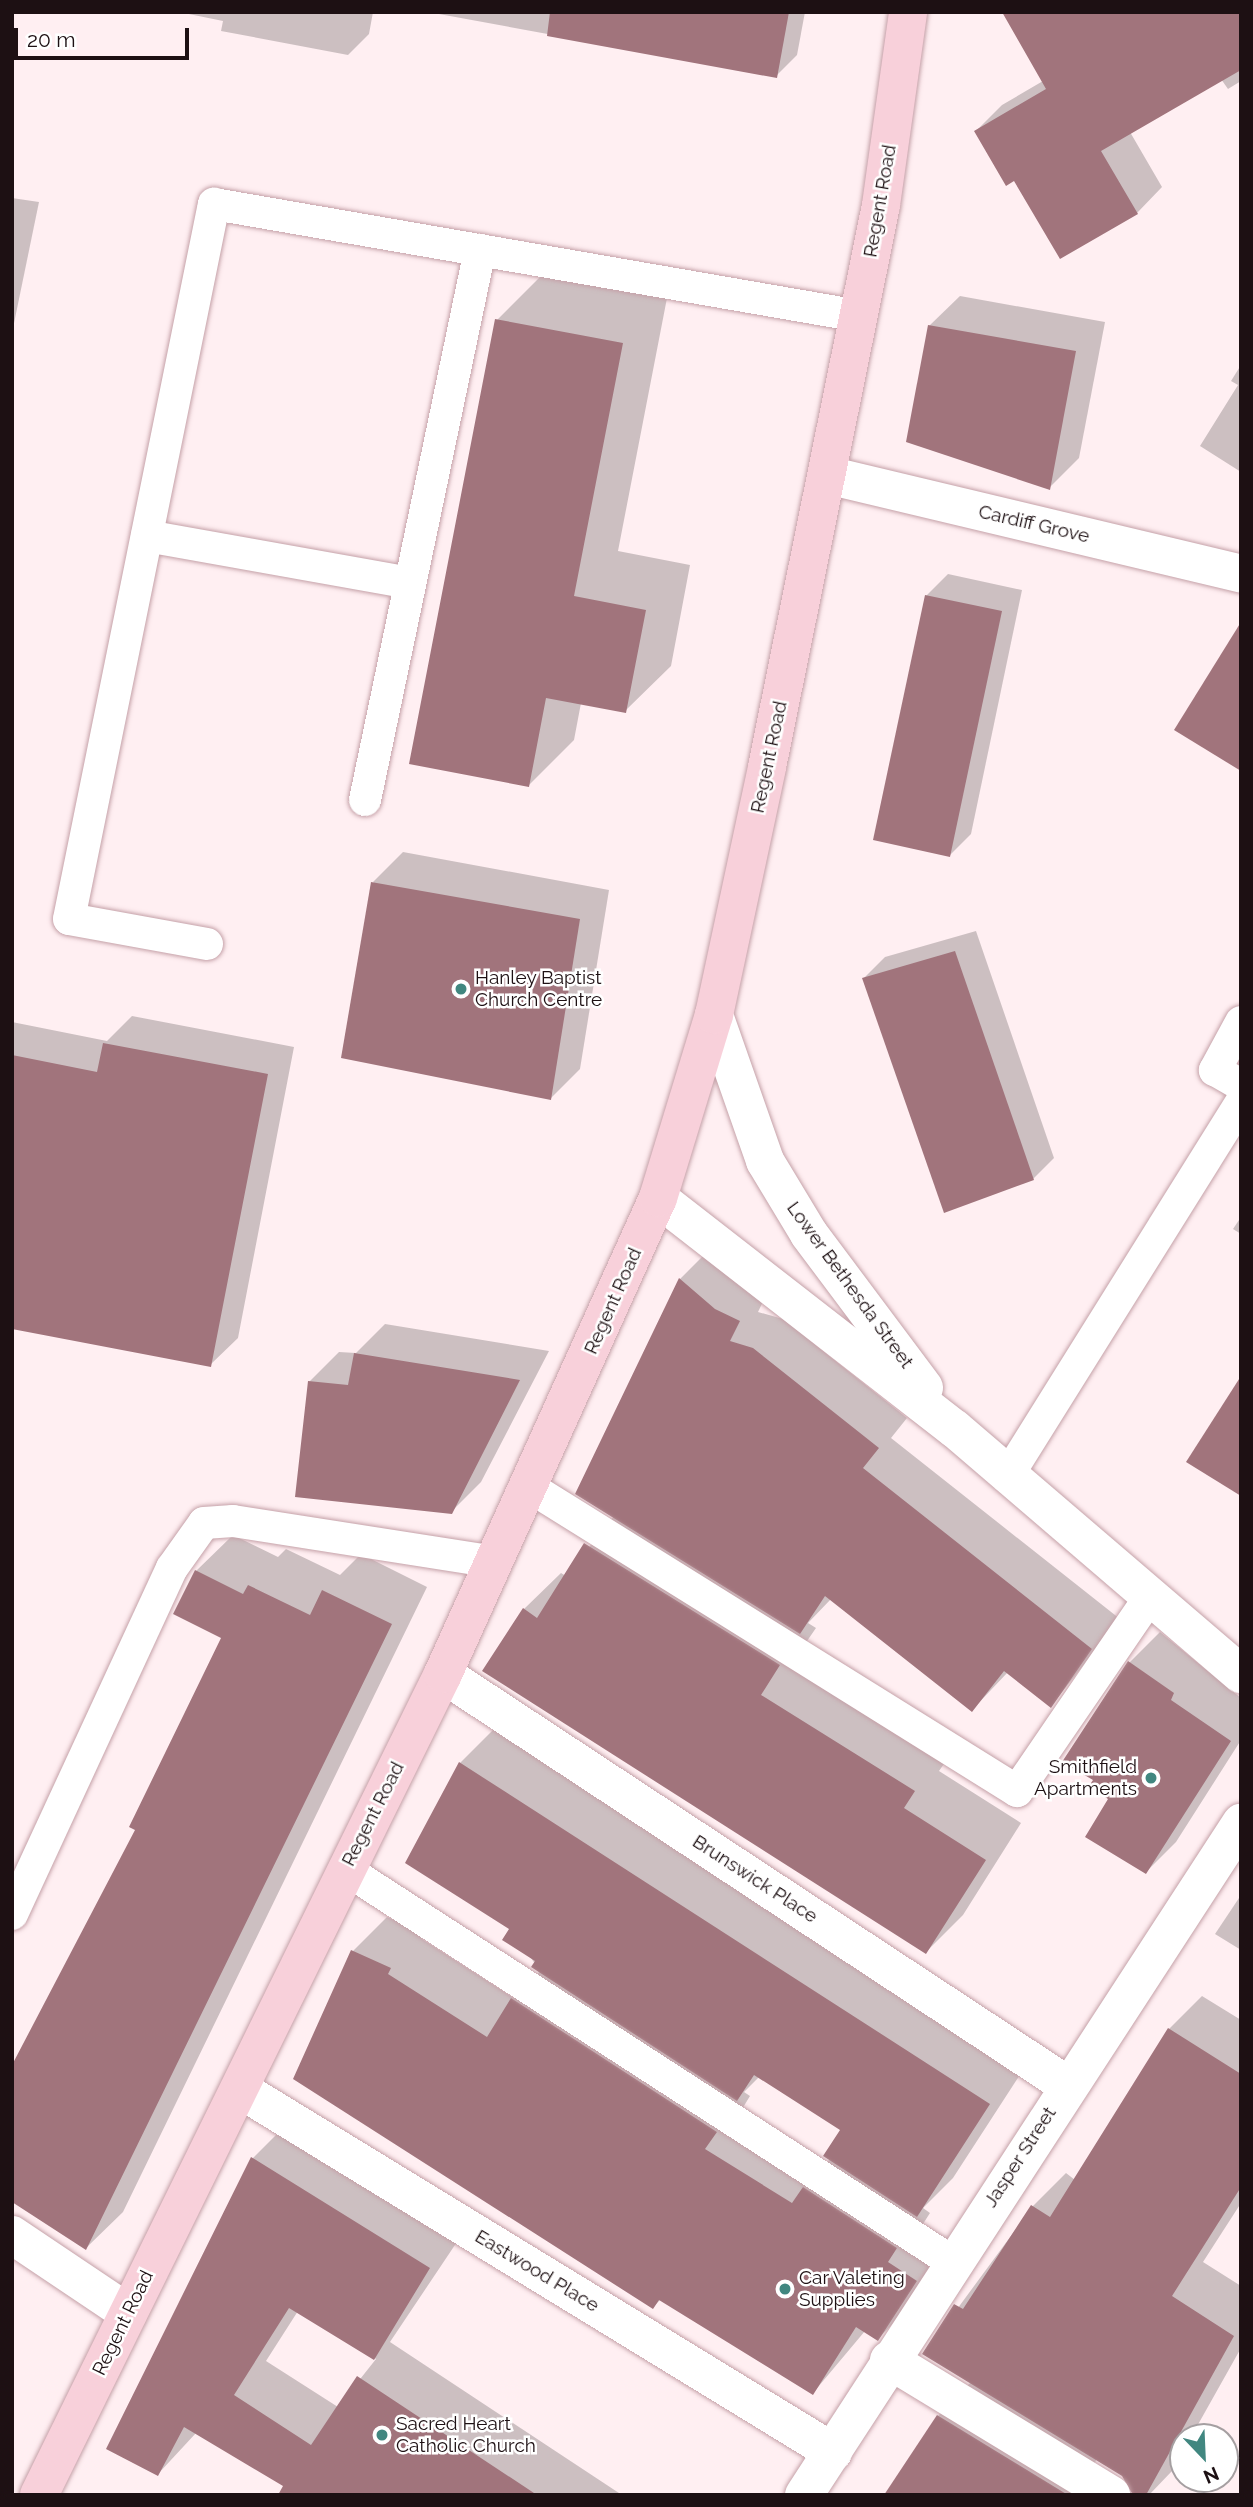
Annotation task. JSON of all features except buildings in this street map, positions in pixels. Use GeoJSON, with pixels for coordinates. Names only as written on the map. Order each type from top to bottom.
{"type":"FeatureCollection","features":[{"type":"Feature","properties":{"kind":"street","name":"Regent Road"},"geometry":{"type":"LineString","coordinates":[[39,2495],[241,2090],[345,1870],[443,1674],[531,1488],[658,1198],[714,1016],[859,316],[908,12]]}},
{"type":"Feature","properties":{"kind":"street","name":"Cardiff Grove"},"geometry":{"type":"LineString","coordinates":[[827,475],[1241,574]]}},
{"type":"Feature","properties":{"kind":"street","name":"Lower Bethesda Street"},"geometry":{"type":"LineString","coordinates":[[714,1016],[765,1161],[809,1234],[955,1429]]}},
{"type":"Feature","properties":{"kind":"street","name":"Lower Bethesda Street"},"geometry":{"type":"LineString","coordinates":[[658,1198],[955,1429],[1007,1477],[1241,1674]]}},
{"type":"Feature","properties":{"kind":"street","name":"Brunswick Place"},"geometry":{"type":"LineString","coordinates":[[443,1674],[1067,2085]]}},
{"type":"Feature","properties":{"kind":"street","name":"Jasper Street"},"geometry":{"type":"LineString","coordinates":[[804,2495],[951,2261],[1241,1823]]}},
{"type":"Feature","properties":{"kind":"street","name":"Eastwood Place"},"geometry":{"type":"LineString","coordinates":[[241,2090],[832,2452]]}},
{"type":"Feature","properties":{"kind":"street"},"geometry":{"type":"LineString","coordinates":[[12,2235],[128,2313]]}},
{"type":"Feature","properties":{"kind":"street"},"geometry":{"type":"LineString","coordinates":[[889,2360],[1111,2495]]}},
{"type":"Feature","properties":{"kind":"lane"},"geometry":{"type":"LineString","coordinates":[[207,944],[69,919],[214,204],[859,316]]}},
{"type":"Feature","properties":{"kind":"lane"},"geometry":{"type":"LineString","coordinates":[[365,800],[480,250]]}},
{"type":"Feature","properties":{"kind":"lane"},"geometry":{"type":"LineString","coordinates":[[147,536],[410,583]]}},
{"type":"Feature","properties":{"kind":"lane"},"geometry":{"type":"LineString","coordinates":[[1241,1022],[1215,1070],[1241,1085]]}},
{"type":"Feature","properties":{"kind":"lane"},"geometry":{"type":"LineString","coordinates":[[1007,1477],[1241,1102]]}},
{"type":"Feature","properties":{"kind":"lane"},"geometry":{"type":"LineString","coordinates":[[531,1488],[1017,1791],[1149,1598]]}},
{"type":"Feature","properties":{"kind":"lane"},"geometry":{"type":"LineString","coordinates":[[12,1914],[172,1568],[204,1523],[233,1521],[496,1562]]}},
{"type":"Feature","properties":{"kind":"lane"},"geometry":{"type":"LineString","coordinates":[[345,1870],[951,2261]]}},
{"type":"Feature","properties":{"kind":"place","name":"Hanley Baptist Church Centre"},"geometry":{"type":"Point","coordinates":[461,989]}},
{"type":"Feature","properties":{"kind":"place","name":"Smithfield Apartments"},"geometry":{"type":"Point","coordinates":[1151,1778]}},
{"type":"Feature","properties":{"kind":"place","name":"Car Valeting Supplies"},"geometry":{"type":"Point","coordinates":[785,2289]}},
{"type":"Feature","properties":{"kind":"place","name":"Sacred Heart Catholic Church"},"geometry":{"type":"Point","coordinates":[382,2435]}}]}
